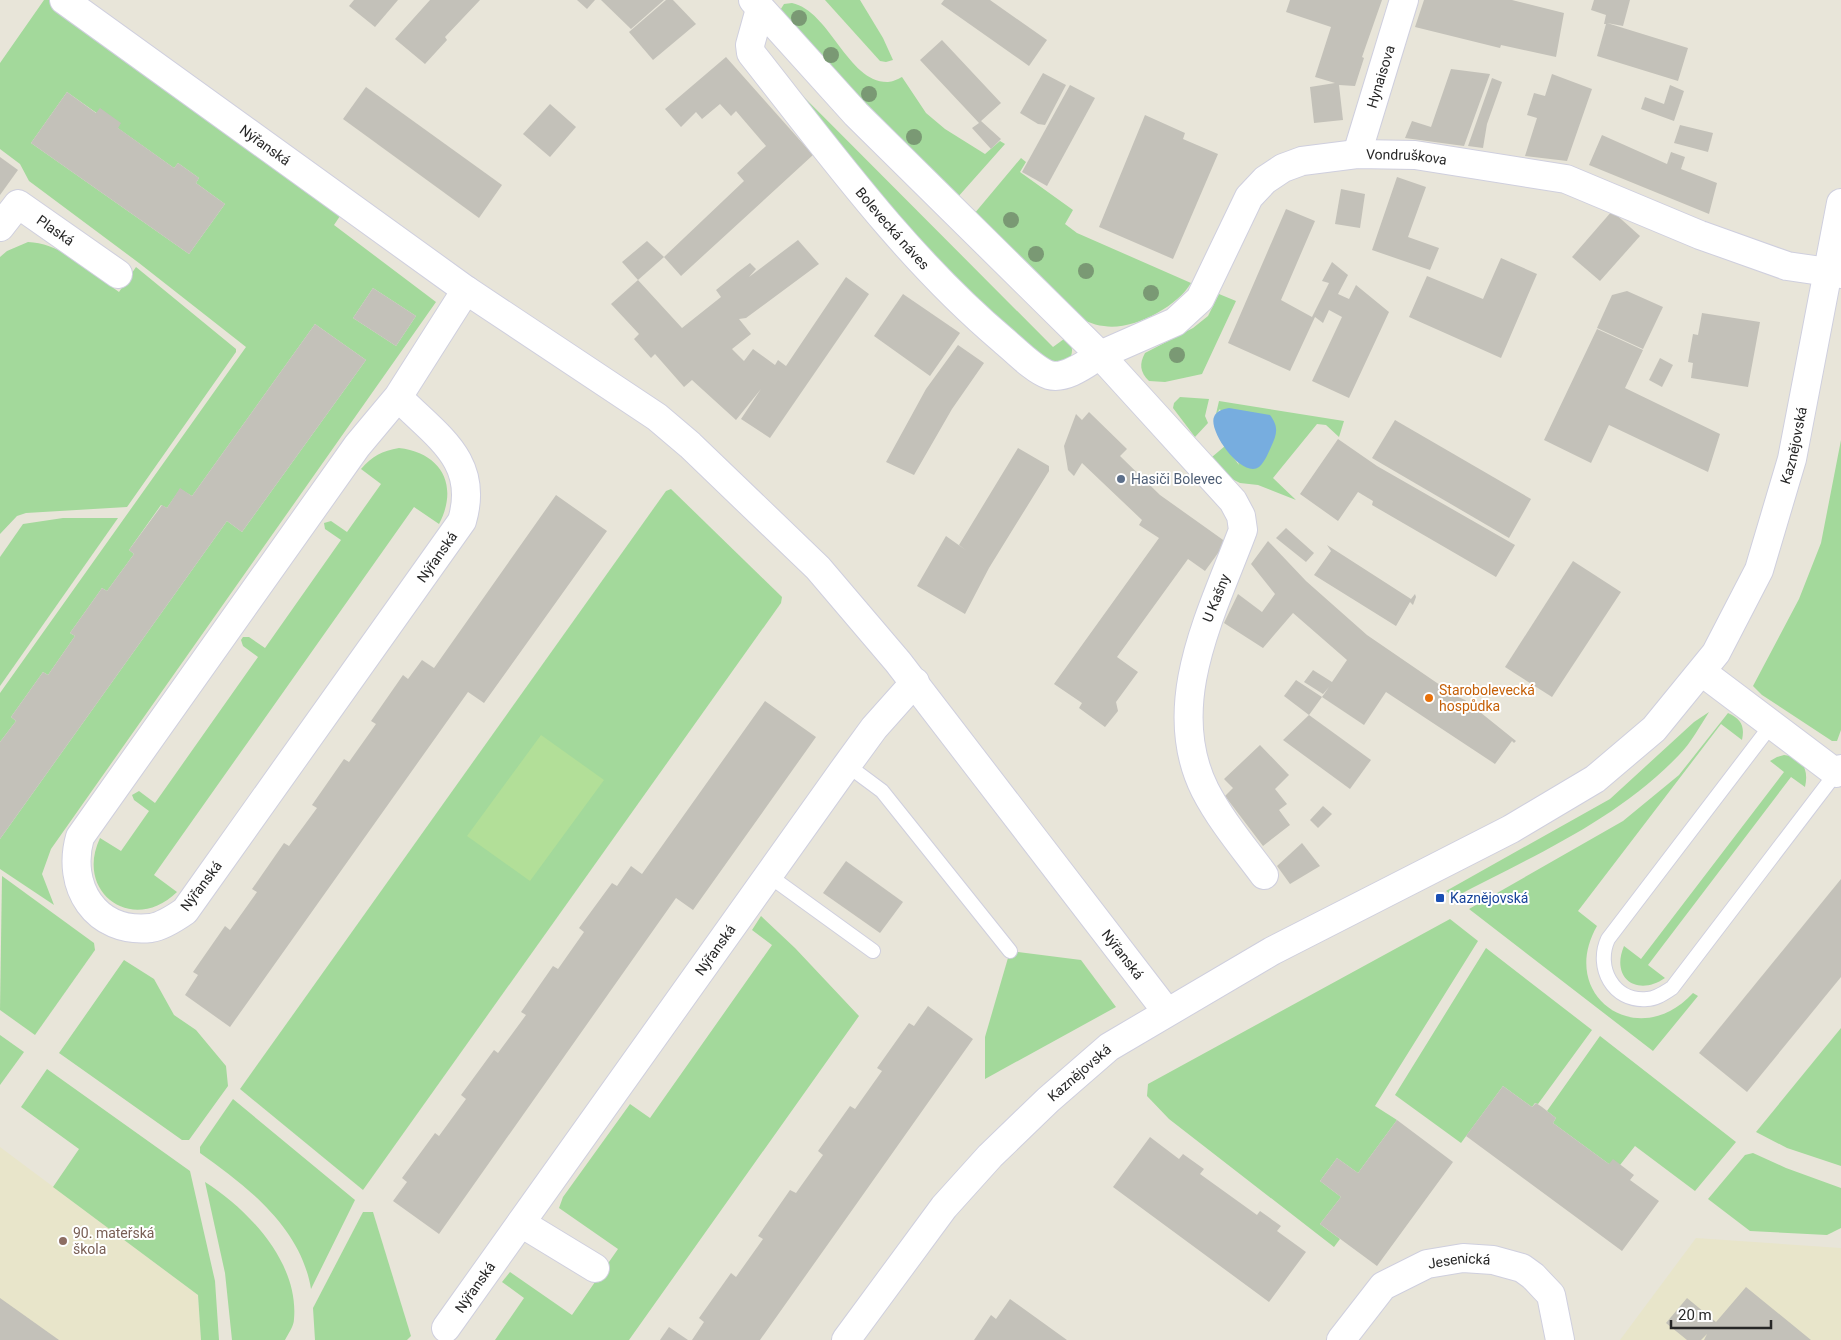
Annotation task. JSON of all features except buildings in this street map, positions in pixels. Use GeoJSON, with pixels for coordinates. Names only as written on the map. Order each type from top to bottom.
{"type":"FeatureCollection","features":[{"type":"Feature","properties":{"kind":"street","name":"Nýřanská"},"geometry":{"type":"LineString","coordinates":[[64,0],[466,290],[657,418],[690,445],[818,568],[915,682],[1167,1012]]}},
{"type":"Feature","properties":{"kind":"street","name":"Hynaisova"},"geometry":{"type":"LineString","coordinates":[[1357,154],[1404,0]]}},
{"type":"Feature","properties":{"kind":"street","name":"Bolevecká náves"},"geometry":{"type":"LineString","coordinates":[[757,5],[856,114],[1100,355],[1073,371],[1060,375],[1049,375],[1028,361],[978,319],[921,263],[870,204],[751,53],[750,45],[757,5]]}},
{"type":"Feature","properties":{"kind":"street","name":"Vondruškova"},"geometry":{"type":"LineString","coordinates":[[1100,355],[1175,322],[1200,299],[1250,197],[1265,180],[1283,168],[1302,161],[1357,154],[1415,155],[1566,180],[1700,235],[1787,266],[1835,274]]}},
{"type":"Feature","properties":{"kind":"street","name":"Kaznějovská"},"geometry":{"type":"LineString","coordinates":[[846,1340],[944,1207],[990,1156],[1048,1100],[1109,1048],[1272,951],[1511,829],[1595,779],[1654,729],[1716,653],[1760,570],[1792,459],[1835,274],[1841,203]]}},
{"type":"Feature","properties":{"kind":"street","name":"Plaská"},"geometry":{"type":"LineString","coordinates":[[0,227],[18,204],[118,274]]}},
{"type":"Feature","properties":{"kind":"street","name":"Nýřanská"},"geometry":{"type":"LineString","coordinates":[[398,397],[455,455],[463,470],[467,486],[467,504],[462,521],[185,911],[170,921],[152,928],[133,928],[115,923],[99,913],[87,901],[80,886],[75,870],[76,853],[80,837],[357,446],[398,397],[466,290]]}},
{"type":"Feature","properties":{"kind":"street","name":"U Kašny"},"geometry":{"type":"LineString","coordinates":[[1100,355],[1233,501],[1241,516],[1242,530],[1201,636],[1193,674],[1190,726],[1192,751],[1205,790],[1264,875]]}},
{"type":"Feature","properties":{"kind":"street"},"geometry":{"type":"LineString","coordinates":[[1702,672],[1839,771]]}},
{"type":"Feature","properties":{"kind":"street","name":"Nýřanská"},"geometry":{"type":"LineString","coordinates":[[446,1328],[847,765],[874,728],[915,682]]}},
{"type":"Feature","properties":{"kind":"street"},"geometry":{"type":"LineString","coordinates":[[521,1223],[595,1268]]}},
{"type":"Feature","properties":{"kind":"street","name":"Jesenická"},"geometry":{"type":"LineString","coordinates":[[1341,1340],[1384,1286],[1427,1264],[1463,1258],[1493,1260],[1522,1268],[1533,1276],[1551,1295],[1560,1340]]}},
{"type":"Feature","properties":{"kind":"lane"},"geometry":{"type":"LineString","coordinates":[[1772,724],[1608,939],[1603,948],[1602,961],[1605,973],[1620,992],[1633,998],[1647,999],[1660,996],[1672,988],[1839,771]]}},
{"type":"Feature","properties":{"kind":"lane"},"geometry":{"type":"LineString","coordinates":[[847,765],[882,791],[1010,951]]}},
{"type":"Feature","properties":{"kind":"lane"},"geometry":{"type":"LineString","coordinates":[[768,876],[873,951]]}},
{"type":"Feature","properties":{"kind":"shaded area","name":"90. mateřská škola"},"geometry":{"type":"Polygon","coordinates":[[[0,1147],[198,1295],[201,1340],[0,1340],[0,1147]]]}},
{"type":"Feature","properties":{"kind":"shaded area"},"geometry":{"type":"Polygon","coordinates":[[[1696,1238],[1841,1248],[1841,1340],[1620,1340],[1696,1238]]]}},
{"type":"Feature","properties":{"kind":"green space"},"geometry":{"type":"Polygon","coordinates":[[[44,0],[64,0],[348,204],[334,225],[436,302],[51,849],[42,874],[54,905],[0,869],[0,839],[227,521],[242,532],[366,360],[315,324],[192,496],[180,489],[167,508],[161,505],[129,550],[134,554],[107,591],[102,588],[70,633],[75,636],[48,675],[43,672],[11,717],[16,721],[0,742],[0,693],[246,347],[139,263],[29,181],[20,164],[0,149],[0,63],[44,0]],[[67,92],[31,143],[189,254],[225,204],[196,183],[199,178],[178,163],[174,168],[67,92]],[[373,288],[353,318],[396,346],[416,316],[373,288]]]}},
{"type":"Feature","properties":{"kind":"green space"},"geometry":{"type":"Polygon","coordinates":[[[825,0],[860,0],[883,38],[893,60],[880,61],[825,0]]]}},
{"type":"Feature","properties":{"kind":"green space"},"geometry":{"type":"Polygon","coordinates":[[[792,3],[805,9],[817,19],[861,71],[874,79],[888,82],[902,77],[926,113],[945,129],[985,154],[1000,141],[1005,144],[957,198],[842,82],[779,12],[784,4],[792,3]]]}},
{"type":"Feature","properties":{"kind":"green space"},"geometry":{"type":"Polygon","coordinates":[[[765,58],[1053,347],[1064,339],[1068,341],[1072,350],[1068,363],[1051,364],[968,295],[888,210],[765,58]]]}},
{"type":"Feature","properties":{"kind":"green space"},"geometry":{"type":"Polygon","coordinates":[[[1021,158],[1026,162],[1020,172],[1073,210],[1065,224],[1077,233],[1191,283],[1184,292],[1175,301],[1153,315],[1127,325],[1115,327],[1100,325],[1071,313],[974,214],[1021,158]]]}},
{"type":"Feature","properties":{"kind":"green space"},"geometry":{"type":"Polygon","coordinates":[[[28,242],[41,244],[65,253],[119,292],[136,267],[236,349],[236,352],[127,507],[26,513],[17,516],[0,534],[0,257],[7,251],[28,242]]]}},
{"type":"Feature","properties":{"kind":"green space"},"geometry":{"type":"Polygon","coordinates":[[[1219,294],[1236,301],[1202,374],[1165,382],[1149,381],[1141,368],[1145,353],[1193,328],[1208,316],[1219,294]]]}},
{"type":"Feature","properties":{"kind":"green space"},"geometry":{"type":"Polygon","coordinates":[[[1180,397],[1209,399],[1205,416],[1208,423],[1195,437],[1173,408],[1174,403],[1180,397]]]}},
{"type":"Feature","properties":{"kind":"green space"},"geometry":{"type":"Polygon","coordinates":[[[1219,401],[1344,421],[1339,437],[1326,425],[1317,424],[1273,478],[1296,500],[1258,485],[1240,483],[1230,478],[1212,457],[1225,446],[1239,465],[1220,409],[1216,414],[1219,401]]]}},
{"type":"Feature","properties":{"kind":"green space"},"geometry":{"type":"Polygon","coordinates":[[[1841,440],[1841,730],[1837,741],[1832,741],[1762,695],[1753,686],[1799,599],[1821,543],[1841,440]]]}},
{"type":"Feature","properties":{"kind":"green space"},"geometry":{"type":"Polygon","coordinates":[[[399,448],[414,451],[426,457],[436,464],[443,474],[447,497],[445,510],[439,524],[414,507],[154,875],[177,892],[160,904],[143,909],[126,908],[112,902],[101,891],[95,876],[94,858],[100,838],[121,851],[149,811],[134,800],[132,795],[139,791],[155,803],[258,657],[243,646],[241,640],[243,637],[249,637],[265,648],[341,540],[325,529],[324,523],[331,521],[347,532],[381,484],[361,469],[378,455],[399,448]]]}},
{"type":"Feature","properties":{"kind":"green space"},"geometry":{"type":"Polygon","coordinates":[[[671,489],[782,597],[781,603],[363,1190],[240,1089],[666,491],[671,489]]]}},
{"type":"Feature","properties":{"kind":"green space"},"geometry":{"type":"Polygon","coordinates":[[[63,518],[118,518],[0,686],[0,557],[23,524],[63,518]]]}},
{"type":"Feature","properties":{"kind":"green space"},"geometry":{"type":"Polygon","coordinates":[[[1709,712],[1679,755],[1629,799],[1573,835],[1455,897],[1446,891],[1610,799],[1694,722],[1709,712]]]}},
{"type":"Feature","properties":{"kind":"green space"},"geometry":{"type":"Polygon","coordinates":[[[1728,713],[1739,720],[1743,731],[1742,740],[1721,724],[1578,911],[1597,926],[1587,951],[1587,974],[1595,994],[1609,1008],[1628,1017],[1649,1018],[1671,1010],[1693,993],[1698,996],[1653,1051],[1469,909],[1623,821],[1679,775],[1728,713]]]}},
{"type":"Feature","properties":{"kind":"green space"},"geometry":{"type":"Polygon","coordinates":[[[541,735],[604,780],[530,881],[467,836],[541,735]]]}},
{"type":"Feature","properties":{"kind":"green space"},"geometry":{"type":"Polygon","coordinates":[[[1784,755],[1796,758],[1803,765],[1806,775],[1805,787],[1791,777],[1648,965],[1665,978],[1645,986],[1629,982],[1621,968],[1624,946],[1641,959],[1784,772],[1770,761],[1784,755]]]}},
{"type":"Feature","properties":{"kind":"green space"},"geometry":{"type":"Polygon","coordinates":[[[2,876],[94,943],[95,950],[35,1035],[0,1010],[2,876]]]}},
{"type":"Feature","properties":{"kind":"green space"},"geometry":{"type":"Polygon","coordinates":[[[761,916],[795,948],[859,1016],[629,1340],[495,1340],[524,1298],[502,1282],[510,1272],[572,1315],[618,1249],[559,1208],[563,1197],[630,1104],[650,1118],[772,945],[752,930],[761,916]]]}},
{"type":"Feature","properties":{"kind":"green space"},"geometry":{"type":"Polygon","coordinates":[[[1450,919],[1478,941],[1375,1106],[1397,1120],[1358,1173],[1337,1158],[1320,1181],[1341,1197],[1320,1224],[1340,1239],[1334,1247],[1169,1119],[1147,1096],[1148,1084],[1450,919]]]}},
{"type":"Feature","properties":{"kind":"green space"},"geometry":{"type":"Polygon","coordinates":[[[1486,948],[1592,1030],[1538,1104],[1535,1103],[1532,1107],[1503,1086],[1461,1143],[1395,1095],[1486,948]]]}},
{"type":"Feature","properties":{"kind":"green space"},"geometry":{"type":"Polygon","coordinates":[[[1010,951],[1081,960],[1116,1007],[985,1079],[985,1037],[1010,951]]]}},
{"type":"Feature","properties":{"kind":"green space"},"geometry":{"type":"Polygon","coordinates":[[[124,960],[154,979],[174,1015],[196,1030],[226,1066],[228,1086],[189,1140],[182,1140],[59,1053],[124,960]]]}},
{"type":"Feature","properties":{"kind":"green space"},"geometry":{"type":"Polygon","coordinates":[[[1841,1028],[1841,1166],[1787,1148],[1756,1132],[1841,1028]]]}},
{"type":"Feature","properties":{"kind":"green space"},"geometry":{"type":"Polygon","coordinates":[[[0,1035],[24,1052],[0,1085],[0,1035]]]}},
{"type":"Feature","properties":{"kind":"green space"},"geometry":{"type":"Polygon","coordinates":[[[1600,1036],[1736,1142],[1695,1191],[1635,1146],[1620,1165],[1609,1164],[1553,1123],[1556,1118],[1547,1111],[1600,1036]]]}},
{"type":"Feature","properties":{"kind":"green space"},"geometry":{"type":"Polygon","coordinates":[[[47,1069],[190,1171],[215,1281],[219,1340],[201,1340],[198,1295],[53,1187],[79,1149],[21,1107],[47,1069]]]}},
{"type":"Feature","properties":{"kind":"green space"},"geometry":{"type":"Polygon","coordinates":[[[233,1099],[355,1200],[311,1289],[305,1267],[296,1247],[284,1228],[254,1195],[200,1153],[200,1147],[233,1099]]]}},
{"type":"Feature","properties":{"kind":"green space"},"geometry":{"type":"Polygon","coordinates":[[[1753,1153],[1786,1168],[1841,1188],[1841,1228],[1827,1235],[1750,1231],[1708,1199],[1745,1155],[1753,1153]]]}},
{"type":"Feature","properties":{"kind":"green space"},"geometry":{"type":"Polygon","coordinates":[[[205,1182],[238,1207],[254,1223],[280,1258],[293,1298],[294,1322],[285,1340],[232,1340],[225,1273],[205,1182]]]}},
{"type":"Feature","properties":{"kind":"green space"},"geometry":{"type":"Polygon","coordinates":[[[363,1212],[373,1212],[411,1336],[407,1340],[315,1340],[313,1308],[363,1212]]]}},
{"type":"Feature","properties":{"kind":"water"},"geometry":{"type":"Polygon","coordinates":[[[1229,408],[1270,415],[1273,419],[1276,427],[1275,438],[1263,463],[1259,467],[1252,469],[1244,466],[1228,452],[1221,442],[1216,432],[1214,417],[1216,413],[1229,408]]]}},
{"type":"Feature","properties":{"kind":"place","name":"Hasiči Bolevec"},"geometry":{"type":"Point","coordinates":[1121,479]}},
{"type":"Feature","properties":{"kind":"place","name":"Starobolevecká hospůdka"},"geometry":{"type":"Point","coordinates":[1429,698]}},
{"type":"Feature","properties":{"kind":"place","name":"Kaznějovská"},"geometry":{"type":"Point","coordinates":[1440,898]}},
{"type":"Feature","properties":{"kind":"place","name":"90. mateřská škola"},"geometry":{"type":"Point","coordinates":[63,1241]}}]}
